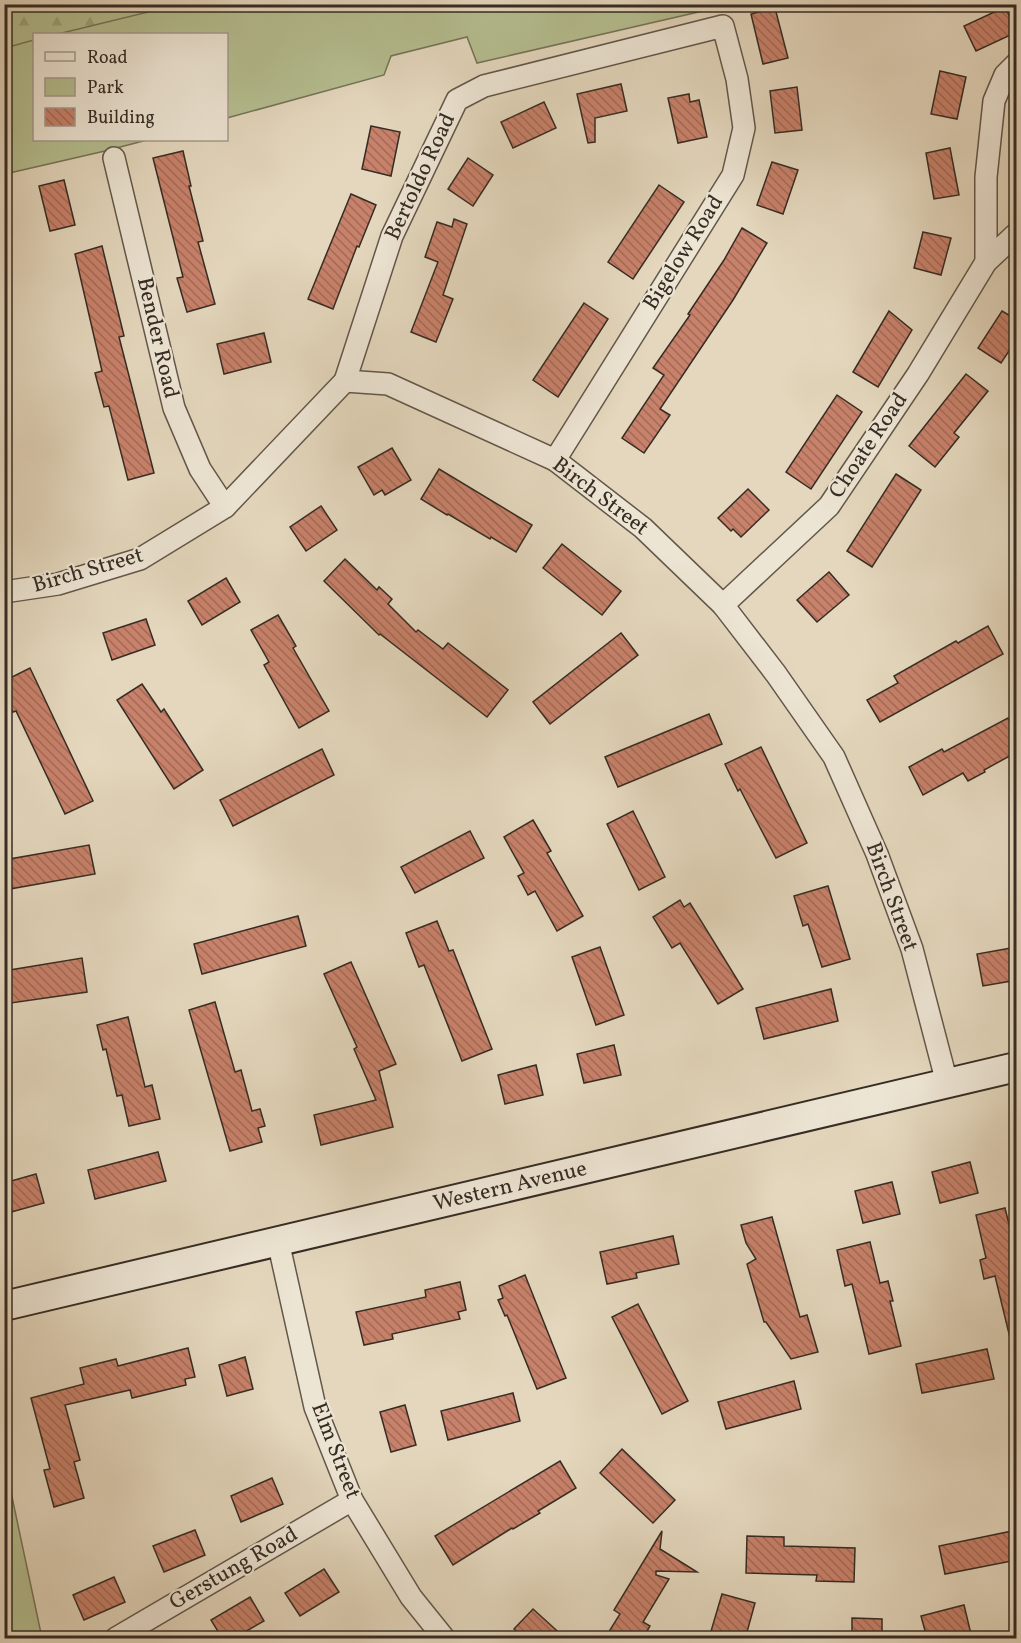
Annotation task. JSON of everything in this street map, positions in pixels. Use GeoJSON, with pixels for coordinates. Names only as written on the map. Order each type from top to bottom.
{"type":"FeatureCollection","features":[{"type":"Feature","properties":{"kind":"main road","name":"Western Avenue"},"geometry":{"type":"LineString","coordinates":[[4,1306],[1017,1067]]}},
{"type":"Feature","properties":{"kind":"street","name":"Bertoldo Road"},"geometry":{"type":"LineString","coordinates":[[345,381],[392,236],[457,100],[484,86],[723,26]]}},
{"type":"Feature","properties":{"kind":"street","name":"Bigelow Road"},"geometry":{"type":"LineString","coordinates":[[555,460],[734,175],[744,128],[737,79],[723,26]]}},
{"type":"Feature","properties":{"kind":"street"},"geometry":{"type":"LineString","coordinates":[[986,262],[986,177],[994,101],[1005,75],[1017,64]]}},
{"type":"Feature","properties":{"kind":"street","name":"Bender Road"},"geometry":{"type":"LineString","coordinates":[[114,158],[174,408],[200,469],[225,507]]}},
{"type":"Feature","properties":{"kind":"street","name":"Choate Road"},"geometry":{"type":"LineString","coordinates":[[723,605],[829,506],[918,374],[986,262],[1017,234]]}},
{"type":"Feature","properties":{"kind":"street","name":"Birch Street"},"geometry":{"type":"LineString","coordinates":[[4,592],[58,584],[140,559],[225,507],[345,381],[388,384],[555,460],[642,528],[723,605],[776,674],[834,758],[877,854],[912,949],[947,1083]]}},
{"type":"Feature","properties":{"kind":"street","name":"Elm Street"},"geometry":{"type":"LineString","coordinates":[[278,1241],[315,1407],[352,1500],[411,1597],[444,1638]]}},
{"type":"Feature","properties":{"kind":"street","name":"Gerstung Road"},"geometry":{"type":"LineString","coordinates":[[116,1638],[352,1500]]}},
{"type":"Feature","properties":{"kind":"green space"},"geometry":{"type":"Polygon","coordinates":[[[5,4],[177,4],[62,33],[33,33],[33,40],[5,48],[5,4]]]}},
{"type":"Feature","properties":{"kind":"green space"},"geometry":{"type":"Polygon","coordinates":[[[4,5],[729,5],[477,63],[467,37],[391,56],[384,75],[228,118],[228,33],[33,33],[33,141],[143,141],[5,174],[4,5]]]}},
{"type":"Feature","properties":{"kind":"green space"},"geometry":{"type":"Polygon","coordinates":[[[5,1464],[42,1638],[5,1638],[5,1464]]]}},
{"type":"Feature","properties":{"kind":"building"},"geometry":{"type":"Polygon","coordinates":[[[1005,7],[1017,32],[976,51],[964,26],[1005,7]]]}},
{"type":"Feature","properties":{"kind":"building"},"geometry":{"type":"Polygon","coordinates":[[[775,8],[788,58],[763,64],[751,14],[775,8]]]}},
{"type":"Feature","properties":{"kind":"building"},"geometry":{"type":"Polygon","coordinates":[[[940,71],[966,77],[957,119],[931,114],[940,71]]]}},
{"type":"Feature","properties":{"kind":"building"},"geometry":{"type":"Polygon","coordinates":[[[621,84],[627,111],[595,118],[595,142],[588,143],[577,94],[621,84]]]}},
{"type":"Feature","properties":{"kind":"building"},"geometry":{"type":"Polygon","coordinates":[[[797,87],[802,130],[775,133],[770,91],[797,87]]]}},
{"type":"Feature","properties":{"kind":"building"},"geometry":{"type":"Polygon","coordinates":[[[689,94],[690,102],[699,100],[707,137],[678,143],[668,98],[689,94]]]}},
{"type":"Feature","properties":{"kind":"building"},"geometry":{"type":"Polygon","coordinates":[[[544,102],[556,128],[513,148],[501,122],[544,102]]]}},
{"type":"Feature","properties":{"kind":"building"},"geometry":{"type":"Polygon","coordinates":[[[371,126],[400,132],[391,176],[362,169],[371,126]]]}},
{"type":"Feature","properties":{"kind":"building"},"geometry":{"type":"Polygon","coordinates":[[[950,148],[959,195],[934,199],[926,153],[950,148]]]}},
{"type":"Feature","properties":{"kind":"building"},"geometry":{"type":"Polygon","coordinates":[[[183,151],[203,241],[198,242],[215,304],[187,312],[177,278],[183,277],[153,158],[183,151]]]}},
{"type":"Feature","properties":{"kind":"building"},"geometry":{"type":"Polygon","coordinates":[[[468,158],[493,175],[473,206],[448,189],[468,158]]]}},
{"type":"Feature","properties":{"kind":"building"},"geometry":{"type":"Polygon","coordinates":[[[772,162],[798,170],[783,214],[757,205],[772,162]]]}},
{"type":"Feature","properties":{"kind":"building"},"geometry":{"type":"Polygon","coordinates":[[[64,180],[75,225],[50,231],[39,186],[64,180]]]}},
{"type":"Feature","properties":{"kind":"building"},"geometry":{"type":"Polygon","coordinates":[[[659,185],[684,202],[633,279],[608,262],[659,185]]]}},
{"type":"Feature","properties":{"kind":"building"},"geometry":{"type":"Polygon","coordinates":[[[351,194],[376,205],[359,247],[357,246],[333,309],[308,299],[351,194]]]}},
{"type":"Feature","properties":{"kind":"building"},"geometry":{"type":"Polygon","coordinates":[[[454,219],[467,224],[443,295],[453,299],[436,342],[411,332],[438,262],[425,257],[437,222],[452,227],[454,219]]]}},
{"type":"Feature","properties":{"kind":"building"},"geometry":{"type":"Polygon","coordinates":[[[742,228],[767,243],[733,300],[660,409],[670,415],[644,453],[622,438],[664,375],[653,368],[690,315],[688,314],[742,228]]]}},
{"type":"Feature","properties":{"kind":"building"},"geometry":{"type":"Polygon","coordinates":[[[923,232],[951,238],[941,275],[914,268],[923,232]]]}},
{"type":"Feature","properties":{"kind":"building"},"geometry":{"type":"Polygon","coordinates":[[[102,246],[124,336],[119,337],[154,473],[128,480],[109,406],[104,407],[95,373],[102,371],[75,254],[102,246]]]}},
{"type":"Feature","properties":{"kind":"building"},"geometry":{"type":"Polygon","coordinates":[[[584,303],[608,319],[558,397],[533,380],[584,303]]]}},
{"type":"Feature","properties":{"kind":"building"},"geometry":{"type":"Polygon","coordinates":[[[889,311],[912,330],[878,387],[853,372],[889,311]]]}},
{"type":"Feature","properties":{"kind":"building"},"geometry":{"type":"Polygon","coordinates":[[[1002,311],[1017,320],[1017,339],[1001,363],[978,348],[1002,311]]]}},
{"type":"Feature","properties":{"kind":"building"},"geometry":{"type":"Polygon","coordinates":[[[264,333],[271,362],[224,374],[217,344],[264,333]]]}},
{"type":"Feature","properties":{"kind":"building"},"geometry":{"type":"Polygon","coordinates":[[[966,374],[988,391],[954,433],[959,437],[935,467],[909,446],[966,374]]]}},
{"type":"Feature","properties":{"kind":"building"},"geometry":{"type":"Polygon","coordinates":[[[837,395],[862,412],[811,489],[786,472],[837,395]]]}},
{"type":"Feature","properties":{"kind":"building"},"geometry":{"type":"Polygon","coordinates":[[[392,448],[411,480],[385,495],[382,490],[374,495],[358,467],[392,448]]]}},
{"type":"Feature","properties":{"kind":"building"},"geometry":{"type":"Polygon","coordinates":[[[439,469],[532,525],[516,552],[421,499],[439,469]]]}},
{"type":"Feature","properties":{"kind":"building"},"geometry":{"type":"Polygon","coordinates":[[[896,474],[921,490],[872,567],[847,551],[896,474]]]}},
{"type":"Feature","properties":{"kind":"building"},"geometry":{"type":"Polygon","coordinates":[[[748,489],[769,510],[741,537],[718,518],[748,489]]]}},
{"type":"Feature","properties":{"kind":"building"},"geometry":{"type":"Polygon","coordinates":[[[321,506],[337,530],[306,551],[290,527],[321,506]]]}},
{"type":"Feature","properties":{"kind":"building"},"geometry":{"type":"Polygon","coordinates":[[[562,544],[621,591],[602,615],[543,568],[562,544]]]}},
{"type":"Feature","properties":{"kind":"building"},"geometry":{"type":"Polygon","coordinates":[[[345,559],[377,590],[379,587],[392,599],[388,604],[416,632],[418,630],[443,649],[448,643],[508,690],[487,717],[379,635],[324,581],[345,559]]]}},
{"type":"Feature","properties":{"kind":"building"},"geometry":{"type":"Polygon","coordinates":[[[829,572],[849,595],[817,622],[797,600],[829,572]]]}},
{"type":"Feature","properties":{"kind":"building"},"geometry":{"type":"Polygon","coordinates":[[[226,578],[240,602],[202,625],[188,601],[226,578]]]}},
{"type":"Feature","properties":{"kind":"building"},"geometry":{"type":"Polygon","coordinates":[[[278,615],[296,646],[293,648],[329,711],[299,728],[264,665],[269,662],[251,630],[278,615]]]}},
{"type":"Feature","properties":{"kind":"building"},"geometry":{"type":"Polygon","coordinates":[[[146,619],[155,645],[112,660],[103,633],[146,619]]]}},
{"type":"Feature","properties":{"kind":"building"},"geometry":{"type":"Polygon","coordinates":[[[988,626],[1003,654],[880,722],[867,700],[898,683],[894,676],[988,626]]]}},
{"type":"Feature","properties":{"kind":"building"},"geometry":{"type":"Polygon","coordinates":[[[621,633],[638,655],[550,724],[533,702],[621,633]]]}},
{"type":"Feature","properties":{"kind":"building"},"geometry":{"type":"Polygon","coordinates":[[[30,668],[93,801],[65,814],[16,711],[13,712],[4,693],[4,681],[30,668]]]}},
{"type":"Feature","properties":{"kind":"building"},"geometry":{"type":"Polygon","coordinates":[[[142,684],[161,712],[164,709],[203,770],[174,789],[117,700],[142,684]]]}},
{"type":"Feature","properties":{"kind":"building"},"geometry":{"type":"Polygon","coordinates":[[[709,714],[722,744],[618,787],[605,757],[709,714]]]}},
{"type":"Feature","properties":{"kind":"building"},"geometry":{"type":"Polygon","coordinates":[[[1008,718],[1017,734],[1017,752],[968,781],[963,773],[923,795],[909,767],[942,749],[944,752],[1008,718]]]}},
{"type":"Feature","properties":{"kind":"building"},"geometry":{"type":"Polygon","coordinates":[[[761,747],[807,843],[776,858],[725,764],[761,747]]]}},
{"type":"Feature","properties":{"kind":"building"},"geometry":{"type":"Polygon","coordinates":[[[322,749],[334,775],[233,826],[220,800],[322,749]]]}},
{"type":"Feature","properties":{"kind":"building"},"geometry":{"type":"Polygon","coordinates":[[[633,811],[665,877],[639,890],[607,824],[633,811]]]}},
{"type":"Feature","properties":{"kind":"building"},"geometry":{"type":"Polygon","coordinates":[[[533,820],[551,851],[547,853],[583,916],[557,931],[535,891],[528,895],[518,876],[524,873],[504,837],[533,820]]]}},
{"type":"Feature","properties":{"kind":"building"},"geometry":{"type":"Polygon","coordinates":[[[470,831],[484,858],[415,893],[401,867],[470,831]]]}},
{"type":"Feature","properties":{"kind":"building"},"geometry":{"type":"Polygon","coordinates":[[[89,845],[95,874],[4,890],[4,860],[89,845]]]}},
{"type":"Feature","properties":{"kind":"building"},"geometry":{"type":"Polygon","coordinates":[[[828,886],[850,959],[822,967],[808,924],[803,926],[794,896],[828,886]]]}},
{"type":"Feature","properties":{"kind":"building"},"geometry":{"type":"Polygon","coordinates":[[[680,900],[684,907],[690,903],[743,989],[718,1004],[680,943],[672,948],[653,917],[680,900]]]}},
{"type":"Feature","properties":{"kind":"building"},"geometry":{"type":"Polygon","coordinates":[[[298,916],[306,946],[202,974],[194,944],[298,916]]]}},
{"type":"Feature","properties":{"kind":"building"},"geometry":{"type":"Polygon","coordinates":[[[437,921],[449,951],[453,950],[492,1049],[462,1061],[424,965],[419,967],[406,933],[437,921]]]}},
{"type":"Feature","properties":{"kind":"building"},"geometry":{"type":"Polygon","coordinates":[[[600,947],[624,1015],[596,1025],[572,957],[600,947]]]}},
{"type":"Feature","properties":{"kind":"building"},"geometry":{"type":"Polygon","coordinates":[[[1017,947],[1017,980],[983,986],[977,954],[1017,947]]]}},
{"type":"Feature","properties":{"kind":"building"},"geometry":{"type":"Polygon","coordinates":[[[82,958],[87,992],[4,1004],[4,971],[82,958]]]}},
{"type":"Feature","properties":{"kind":"building"},"geometry":{"type":"Polygon","coordinates":[[[351,962],[396,1064],[379,1071],[393,1127],[321,1145],[314,1115],[376,1100],[354,1049],[357,1047],[324,974],[351,962]]]}},
{"type":"Feature","properties":{"kind":"building"},"geometry":{"type":"Polygon","coordinates":[[[831,989],[838,1021],[764,1039],[756,1008],[831,989]]]}},
{"type":"Feature","properties":{"kind":"building"},"geometry":{"type":"Polygon","coordinates":[[[215,1002],[235,1072],[241,1070],[252,1111],[260,1109],[265,1126],[258,1128],[262,1142],[230,1151],[189,1010],[215,1002]]]}},
{"type":"Feature","properties":{"kind":"building"},"geometry":{"type":"Polygon","coordinates":[[[128,1017],[145,1087],[152,1085],[160,1119],[129,1126],[122,1095],[117,1096],[106,1049],[103,1050],[97,1025],[128,1017]]]}},
{"type":"Feature","properties":{"kind":"building"},"geometry":{"type":"Polygon","coordinates":[[[614,1045],[621,1075],[584,1083],[577,1054],[614,1045]]]}},
{"type":"Feature","properties":{"kind":"building"},"geometry":{"type":"Polygon","coordinates":[[[536,1065],[543,1095],[505,1104],[498,1075],[536,1065]]]}},
{"type":"Feature","properties":{"kind":"building"},"geometry":{"type":"Polygon","coordinates":[[[158,1152],[166,1181],[95,1199],[88,1170],[158,1152]]]}},
{"type":"Feature","properties":{"kind":"building"},"geometry":{"type":"Polygon","coordinates":[[[970,1162],[978,1193],[940,1203],[932,1172],[970,1162]]]}},
{"type":"Feature","properties":{"kind":"building"},"geometry":{"type":"Polygon","coordinates":[[[36,1174],[44,1203],[4,1214],[4,1183],[36,1174]]]}},
{"type":"Feature","properties":{"kind":"building"},"geometry":{"type":"Polygon","coordinates":[[[892,1182],[900,1214],[863,1223],[855,1191],[892,1182]]]}},
{"type":"Feature","properties":{"kind":"building"},"geometry":{"type":"Polygon","coordinates":[[[1005,1208],[1017,1256],[1017,1337],[1010,1338],[995,1276],[984,1279],[980,1260],[986,1258],[976,1215],[1005,1208]]]}},
{"type":"Feature","properties":{"kind":"building"},"geometry":{"type":"Polygon","coordinates":[[[772,1217],[800,1317],[807,1315],[818,1352],[791,1359],[764,1322],[747,1264],[756,1259],[746,1243],[741,1225],[772,1217]]]}},
{"type":"Feature","properties":{"kind":"building"},"geometry":{"type":"Polygon","coordinates":[[[673,1236],[679,1264],[636,1273],[637,1278],[607,1284],[600,1252],[673,1236]]]}},
{"type":"Feature","properties":{"kind":"building"},"geometry":{"type":"Polygon","coordinates":[[[870,1242],[880,1283],[888,1281],[893,1301],[890,1301],[901,1346],[869,1354],[852,1284],[845,1286],[837,1250],[870,1242]]]}},
{"type":"Feature","properties":{"kind":"building"},"geometry":{"type":"Polygon","coordinates":[[[525,1275],[566,1378],[537,1389],[507,1315],[505,1316],[498,1300],[503,1298],[499,1286],[525,1275]]]}},
{"type":"Feature","properties":{"kind":"building"},"geometry":{"type":"Polygon","coordinates":[[[460,1282],[466,1310],[458,1312],[460,1319],[392,1334],[393,1339],[364,1345],[356,1312],[426,1297],[425,1290],[460,1282]]]}},
{"type":"Feature","properties":{"kind":"building"},"geometry":{"type":"Polygon","coordinates":[[[638,1304],[688,1401],[662,1414],[612,1317],[638,1304]]]}},
{"type":"Feature","properties":{"kind":"building"},"geometry":{"type":"Polygon","coordinates":[[[188,1348],[195,1377],[185,1379],[186,1385],[132,1398],[130,1390],[65,1405],[80,1460],[74,1462],[84,1498],[54,1507],[44,1470],[50,1469],[31,1398],[84,1384],[80,1368],[116,1359],[118,1366],[188,1348]]]}},
{"type":"Feature","properties":{"kind":"building"},"geometry":{"type":"Polygon","coordinates":[[[987,1349],[994,1379],[922,1393],[916,1364],[987,1349]]]}},
{"type":"Feature","properties":{"kind":"building"},"geometry":{"type":"Polygon","coordinates":[[[245,1357],[253,1389],[227,1396],[219,1365],[245,1357]]]}},
{"type":"Feature","properties":{"kind":"building"},"geometry":{"type":"Polygon","coordinates":[[[794,1381],[801,1409],[726,1429],[718,1402],[794,1381]]]}},
{"type":"Feature","properties":{"kind":"building"},"geometry":{"type":"Polygon","coordinates":[[[513,1393],[520,1421],[448,1440],[441,1411],[513,1393]]]}},
{"type":"Feature","properties":{"kind":"building"},"geometry":{"type":"Polygon","coordinates":[[[405,1405],[416,1445],[391,1452],[380,1412],[405,1405]]]}},
{"type":"Feature","properties":{"kind":"building"},"geometry":{"type":"Polygon","coordinates":[[[622,1449],[675,1500],[653,1523],[600,1473],[622,1449]]]}},
{"type":"Feature","properties":{"kind":"building"},"geometry":{"type":"Polygon","coordinates":[[[560,1461],[576,1488],[538,1511],[540,1513],[453,1565],[435,1536],[560,1461]]]}},
{"type":"Feature","properties":{"kind":"building"},"geometry":{"type":"Polygon","coordinates":[[[272,1478],[283,1504],[241,1522],[231,1496],[272,1478]]]}},
{"type":"Feature","properties":{"kind":"building"},"geometry":{"type":"Polygon","coordinates":[[[195,1530],[205,1555],[164,1572],[153,1546],[195,1530]]]}},
{"type":"Feature","properties":{"kind":"building"},"geometry":{"type":"Polygon","coordinates":[[[1017,1530],[1017,1560],[945,1574],[939,1546],[1017,1530]]]}},
{"type":"Feature","properties":{"kind":"building"},"geometry":{"type":"Polygon","coordinates":[[[662,1531],[660,1549],[697,1572],[656,1571],[656,1575],[669,1579],[643,1622],[650,1626],[643,1638],[605,1638],[620,1614],[614,1610],[662,1531]]]}},
{"type":"Feature","properties":{"kind":"building"},"geometry":{"type":"Polygon","coordinates":[[[747,1536],[784,1537],[784,1546],[855,1548],[854,1582],[816,1581],[817,1575],[746,1573],[747,1536]]]}},
{"type":"Feature","properties":{"kind":"building"},"geometry":{"type":"Polygon","coordinates":[[[324,1569],[339,1592],[300,1616],[285,1593],[324,1569]]]}},
{"type":"Feature","properties":{"kind":"building"},"geometry":{"type":"Polygon","coordinates":[[[114,1577],[125,1602],[84,1620],[73,1595],[114,1577]]]}},
{"type":"Feature","properties":{"kind":"building"},"geometry":{"type":"Polygon","coordinates":[[[722,1594],[755,1603],[747,1632],[744,1631],[742,1638],[709,1638],[722,1594]]]}},
{"type":"Feature","properties":{"kind":"building"},"geometry":{"type":"Polygon","coordinates":[[[250,1597],[264,1621],[234,1638],[222,1638],[211,1620],[250,1597]]]}},
{"type":"Feature","properties":{"kind":"building"},"geometry":{"type":"Polygon","coordinates":[[[964,1605],[971,1634],[964,1636],[965,1638],[927,1638],[921,1616],[964,1605]]]}},
{"type":"Feature","properties":{"kind":"building"},"geometry":{"type":"Polygon","coordinates":[[[533,1609],[565,1638],[524,1638],[514,1629],[533,1609]]]}},
{"type":"Feature","properties":{"kind":"building"},"geometry":{"type":"Polygon","coordinates":[[[852,1618],[882,1619],[882,1638],[852,1638],[852,1618]]]}}]}
